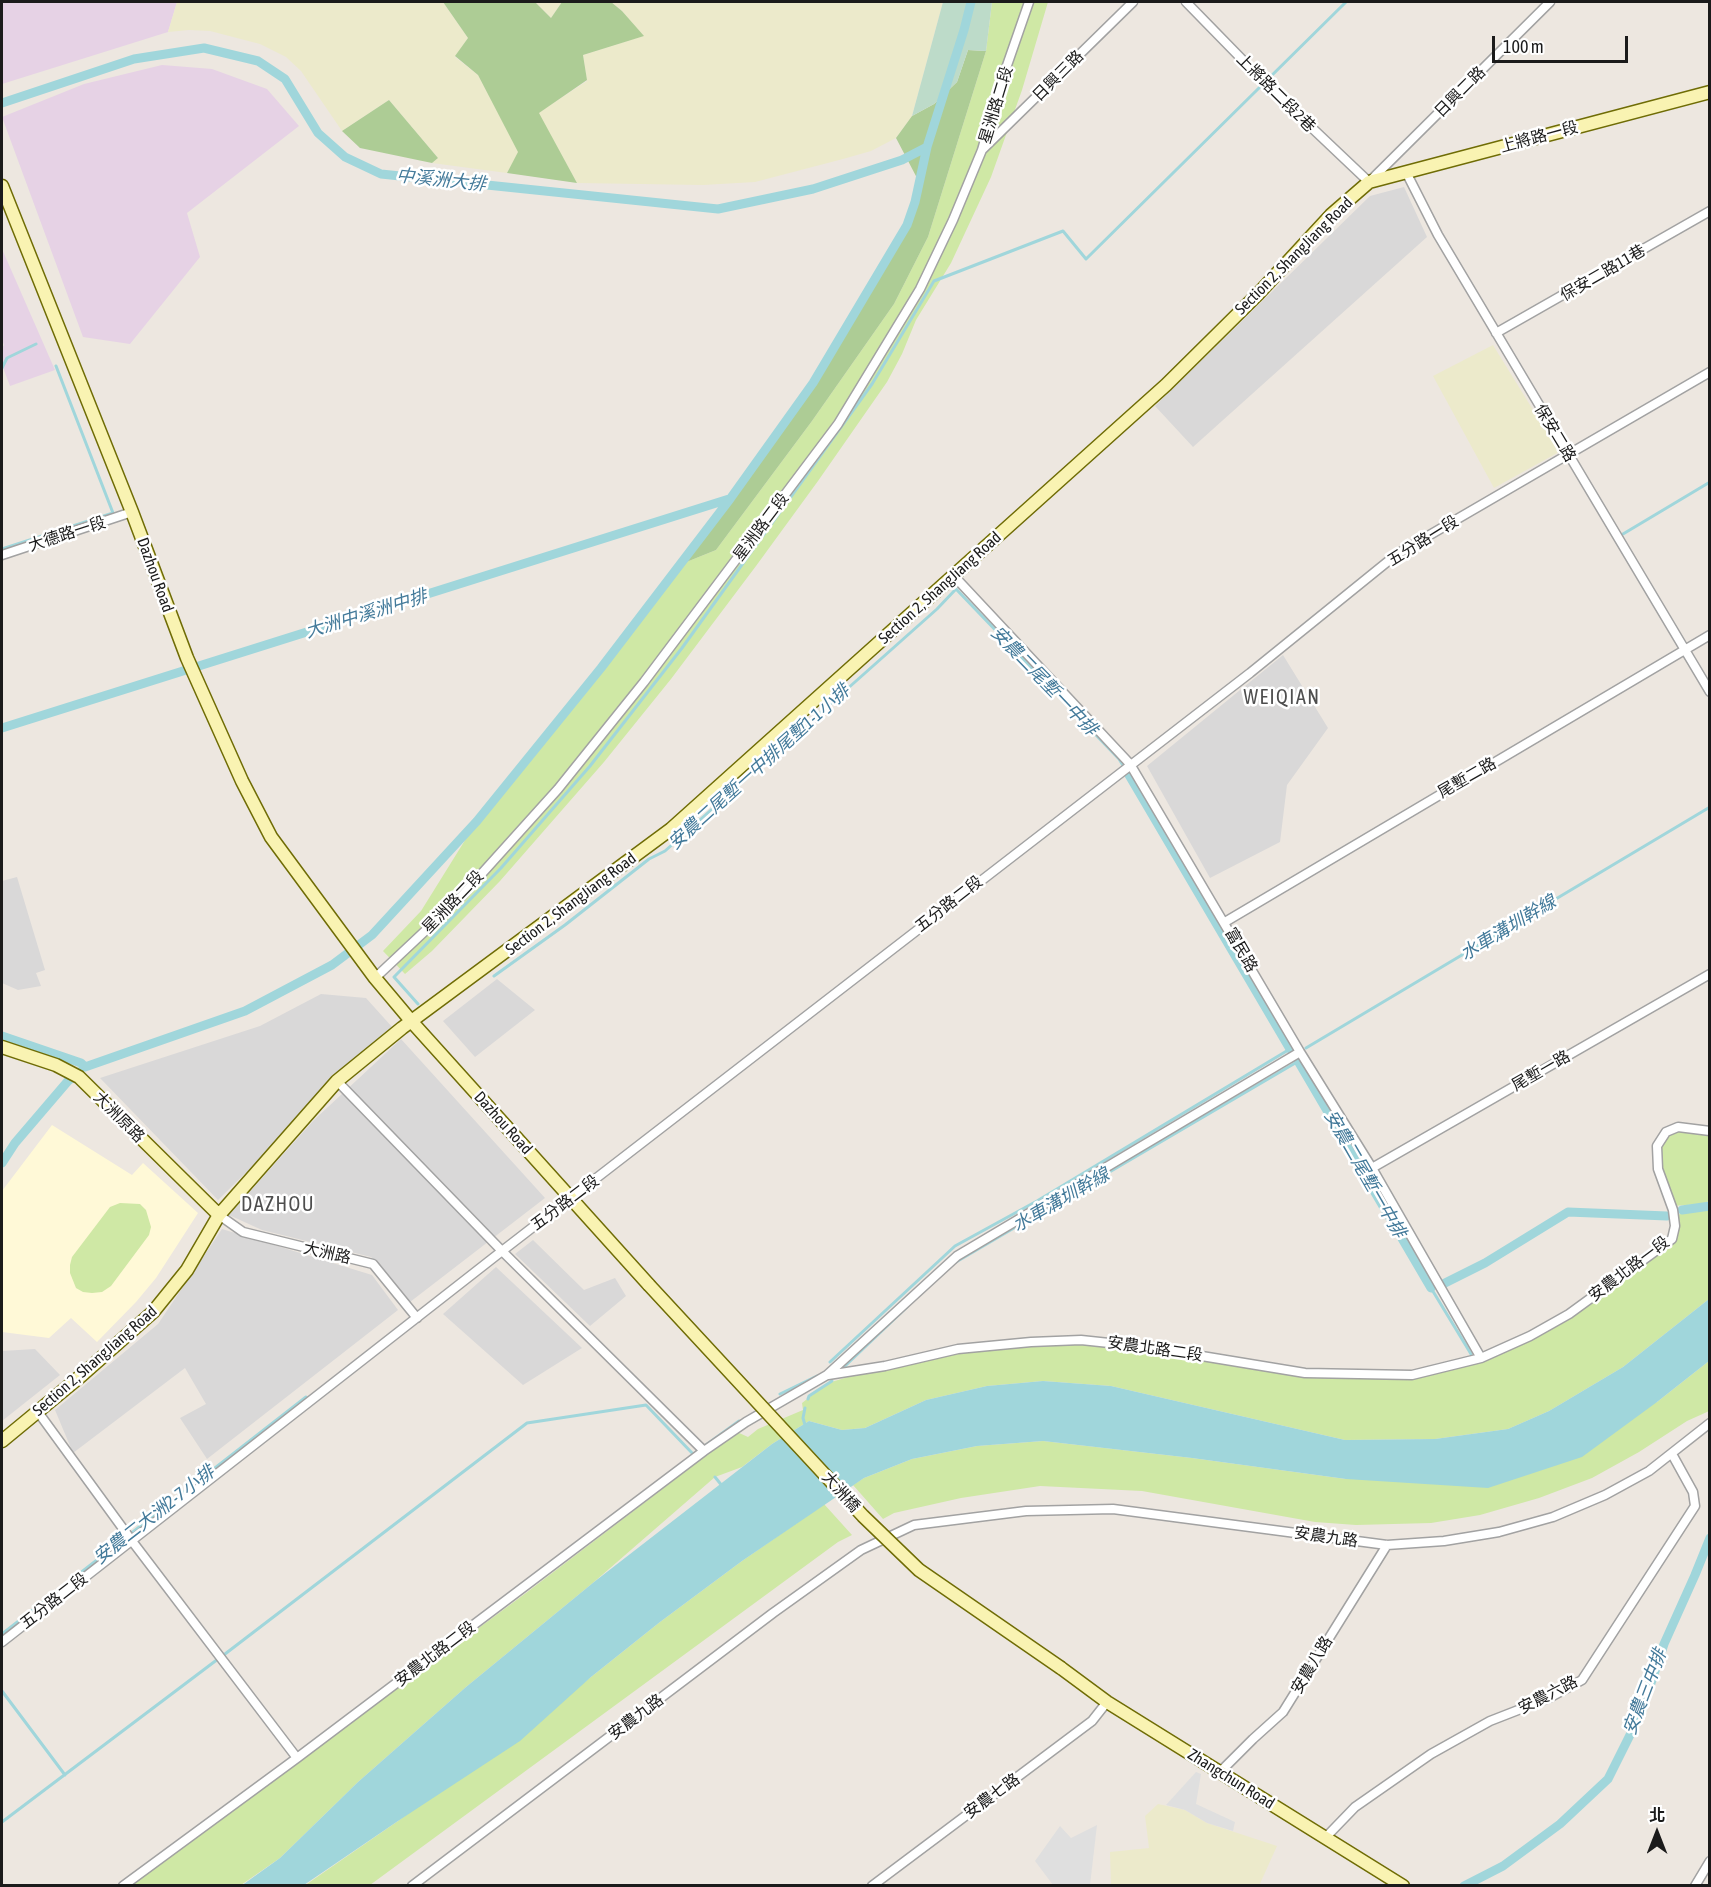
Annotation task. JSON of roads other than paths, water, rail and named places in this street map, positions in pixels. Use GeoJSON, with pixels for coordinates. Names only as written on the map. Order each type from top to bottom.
{"type":"FeatureCollection","features":[{"type":"Feature","properties":{"kind":"street","name":"星洲路二段"},"geometry":{"type":"LineString","coordinates":[[375,978],[458,900],[558,789],[644,682],[838,424],[920,289],[953,220],[982,150],[1029,2]]}},
{"type":"Feature","properties":{"kind":"street","name":"日興三路"},"geometry":{"type":"LineString","coordinates":[[982,150],[1133,2]]}},
{"type":"Feature","properties":{"kind":"street","name":"上將路二段2巷"},"geometry":{"type":"LineString","coordinates":[[1186,2],[1272,90],[1369,182]]}},
{"type":"Feature","properties":{"kind":"street","name":"日興二路"},"geometry":{"type":"LineString","coordinates":[[1369,182],[1551,2]]}},
{"type":"Feature","properties":{"kind":"street","name":"上將路一段"},"geometry":{"type":"LineString","coordinates":[[1369,182],[1710,92]]}},
{"type":"Feature","properties":{"kind":"street","name":"保安二路"},"geometry":{"type":"LineString","coordinates":[[1406,172],[1438,235],[1710,692]]}},
{"type":"Feature","properties":{"kind":"street","name":"Section 2, ShangJiang Road"},"geometry":{"type":"LineString","coordinates":[[2,1441],[153,1312],[187,1270],[219,1215],[337,1081],[412,1022],[671,829],[1166,385],[1258,294],[1331,215],[1369,182]]}},
{"type":"Feature","properties":{"kind":"street","name":"Dazhou Road"},"geometry":{"type":"LineString","coordinates":[[2,186],[132,512],[187,658],[242,781],[272,837],[375,978],[649,1286]]}},
{"type":"Feature","properties":{"kind":"street","name":"保安二路11巷"},"geometry":{"type":"LineString","coordinates":[[1497,333],[1710,211]]}},
{"type":"Feature","properties":{"kind":"street","name":"五分路一段"},"geometry":{"type":"LineString","coordinates":[[1130,764],[1250,673],[1397,554],[1710,372]]}},
{"type":"Feature","properties":{"kind":"street","name":"大德路一段"},"geometry":{"type":"LineString","coordinates":[[2,555],[132,512]]}},
{"type":"Feature","properties":{"kind":"street","name":"富民路"},"geometry":{"type":"LineString","coordinates":[[954,576],[1130,764],[1300,1052],[1372,1168],[1481,1358]]}},
{"type":"Feature","properties":{"kind":"street","name":"尾塹二路"},"geometry":{"type":"LineString","coordinates":[[1225,922],[1710,635]]}},
{"type":"Feature","properties":{"kind":"street","name":"五分路二段"},"geometry":{"type":"LineString","coordinates":[[2,1642],[1130,764]]}},
{"type":"Feature","properties":{"kind":"street","name":"尾塹一路"},"geometry":{"type":"LineString","coordinates":[[1372,1168],[1710,974]]}},
{"type":"Feature","properties":{"kind":"street","name":"大洲原路"},"geometry":{"type":"LineString","coordinates":[[2,1047],[56,1065],[79,1077],[219,1215]]}},
{"type":"Feature","properties":{"kind":"street"},"geometry":{"type":"LineString","coordinates":[[827,1375],[957,1256],[1300,1052]]}},
{"type":"Feature","properties":{"kind":"street"},"geometry":{"type":"LineString","coordinates":[[337,1081],[502,1251],[704,1451]]}},
{"type":"Feature","properties":{"kind":"street","name":"安農北路一段"},"geometry":{"type":"LineString","coordinates":[[1481,1358],[1530,1336],[1569,1314],[1672,1239],[1676,1226],[1658,1168],[1657,1146],[1666,1132],[1678,1127],[1710,1131]]}},
{"type":"Feature","properties":{"kind":"street","name":"大洲路"},"geometry":{"type":"LineString","coordinates":[[219,1215],[243,1232],[373,1264],[417,1318]]}},
{"type":"Feature","properties":{"kind":"street","name":"大洲橋"},"geometry":{"type":"LineString","coordinates":[[649,1286],[776,1420],[862,1516],[919,1570],[1061,1668]]}},
{"type":"Feature","properties":{"kind":"street","name":"安農北路二段"},"geometry":{"type":"LineString","coordinates":[[123,1886],[297,1758],[704,1451],[746,1422],[827,1375],[885,1366],[958,1349],[1081,1340],[1147,1347],[1305,1373],[1412,1375],[1481,1358]]}},
{"type":"Feature","properties":{"kind":"street"},"geometry":{"type":"LineString","coordinates":[[38,1412],[297,1758]]}},
{"type":"Feature","properties":{"kind":"street","name":"安農九路"},"geometry":{"type":"LineString","coordinates":[[412,1886],[773,1613],[861,1551],[914,1525],[1026,1511],[1113,1509],[1387,1545],[1444,1541],[1499,1532],[1553,1517],[1605,1495],[1649,1471],[1710,1423]]}},
{"type":"Feature","properties":{"kind":"street","name":"安農六路"},"geometry":{"type":"LineString","coordinates":[[1326,1837],[1355,1807],[1431,1754],[1490,1721],[1549,1698],[1582,1680],[1695,1506],[1693,1492],[1672,1454]]}},
{"type":"Feature","properties":{"kind":"street","name":"安農八路"},"geometry":{"type":"LineString","coordinates":[[1220,1772],[1283,1712],[1387,1545]]}},
{"type":"Feature","properties":{"kind":"street","name":"Zhangchun Road"},"geometry":{"type":"LineString","coordinates":[[1061,1668],[1107,1702],[1403,1886]]}},
{"type":"Feature","properties":{"kind":"street","name":"安農七路"},"geometry":{"type":"LineString","coordinates":[[872,1886],[1092,1721],[1107,1702]]}},
{"type":"Feature","properties":{"kind":"street"},"geometry":{"type":"LineString","coordinates":[[1695,1886],[1710,1862]]}},
{"type":"Feature","properties":{"kind":"water"},"geometry":{"type":"Polygon","coordinates":[[[1709,1299],[1709,1361],[1582,1457],[1488,1488],[1346,1479],[1043,1441],[977,1446],[912,1459],[864,1478],[742,1561],[660,1622],[591,1677],[520,1741],[304,1885],[241,1886],[280,1858],[358,1782],[466,1687],[594,1582],[772,1444],[809,1421],[842,1430],[865,1428],[926,1400],[987,1386],[1043,1381],[1111,1386],[1345,1440],[1435,1439],[1508,1429],[1549,1411],[1623,1367],[1709,1299]]]}},
{"type":"Feature","properties":{"kind":"waterway"},"geometry":{"type":"LineString","coordinates":[[2,1036],[81,1063],[85,1067],[245,1011],[332,965],[372,935],[477,821],[601,668],[730,499],[813,383],[907,225],[915,202],[927,147],[971,2]]}},
{"type":"Feature","properties":{"kind":"waterway"},"geometry":{"type":"LineString","coordinates":[[418,1004],[394,977],[501,868],[590,766],[682,648],[872,384],[934,281],[1063,231],[1086,259],[1346,2]]}},
{"type":"Feature","properties":{"kind":"waterway","name":"中溪洲大排"},"geometry":{"type":"LineString","coordinates":[[2,103],[134,59],[204,48],[258,61],[285,79],[318,133],[345,157],[381,174],[718,209],[813,189],[902,160],[927,147]]}},
{"type":"Feature","properties":{"kind":"waterway"},"geometry":{"type":"LineString","coordinates":[[2,368],[7,358],[36,344]]}},
{"type":"Feature","properties":{"kind":"waterway"},"geometry":{"type":"LineString","coordinates":[[2,549],[113,513],[56,366]]}},
{"type":"Feature","properties":{"kind":"waterway"},"geometry":{"type":"LineString","coordinates":[[1623,534],[1710,482]]}},
{"type":"Feature","properties":{"kind":"waterway","name":"大洲中溪洲中排"},"geometry":{"type":"LineString","coordinates":[[2,728],[729,499]]}},
{"type":"Feature","properties":{"kind":"waterway","name":"安農二尾塹一中排尾塹1-1小排"},"geometry":{"type":"LineString","coordinates":[[494,976],[565,925],[649,859],[665,851],[937,609],[956,589],[1119,759],[1129,775]]}},
{"type":"Feature","properties":{"kind":"waterway"},"geometry":{"type":"LineString","coordinates":[[1129,775],[1290,1049]]}},
{"type":"Feature","properties":{"kind":"waterway","name":"水車溝圳幹線"},"geometry":{"type":"LineString","coordinates":[[1306,1048],[1710,807]]}},
{"type":"Feature","properties":{"kind":"waterway"},"geometry":{"type":"LineString","coordinates":[[830,1362],[955,1246],[1037,1201],[1290,1049]]}},
{"type":"Feature","properties":{"kind":"waterway","name":"安農二尾塹一中排"},"geometry":{"type":"LineString","coordinates":[[1298,1061],[1431,1288]]}},
{"type":"Feature","properties":{"kind":"waterway","name":"水車溝圳幹線"},"geometry":{"type":"LineString","coordinates":[[956,1262],[1297,1062]]}},
{"type":"Feature","properties":{"kind":"waterway"},"geometry":{"type":"LineString","coordinates":[[2,1163],[15,1143],[68,1081],[79,1072]]}},
{"type":"Feature","properties":{"kind":"waterway","name":"安農二尾塹一中排"},"geometry":{"type":"LineString","coordinates":[[1682,1210],[1710,1206]]}},
{"type":"Feature","properties":{"kind":"waterway","name":"安農二尾塹一中排"},"geometry":{"type":"LineString","coordinates":[[1445,1283],[1485,1263],[1568,1212],[1667,1216]]}},
{"type":"Feature","properties":{"kind":"waterway"},"geometry":{"type":"LineString","coordinates":[[1431,1288],[1471,1354]]}},
{"type":"Feature","properties":{"kind":"waterway","name":"水車溝圳幹線"},"geometry":{"type":"LineString","coordinates":[[845,1366],[907,1307]]}},
{"type":"Feature","properties":{"kind":"waterway"},"geometry":{"type":"LineString","coordinates":[[780,1394],[817,1376]]}},
{"type":"Feature","properties":{"kind":"waterway","name":"水車溝圳幹線"},"geometry":{"type":"LineString","coordinates":[[808,1399],[832,1381]]}},
{"type":"Feature","properties":{"kind":"waterway","name":"安農二大洲2-7小排"},"geometry":{"type":"LineString","coordinates":[[2,1634],[306,1397]]}},
{"type":"Feature","properties":{"kind":"waterway"},"geometry":{"type":"LineString","coordinates":[[225,1654],[527,1423],[646,1405],[693,1454]]}},
{"type":"Feature","properties":{"kind":"waterway","name":"水車溝圳幹線"},"geometry":{"type":"LineString","coordinates":[[805,1408],[803,1418],[805,1425]]}},
{"type":"Feature","properties":{"kind":"waterway"},"geometry":{"type":"LineString","coordinates":[[706,1445],[739,1421]]}},
{"type":"Feature","properties":{"kind":"waterway"},"geometry":{"type":"LineString","coordinates":[[715,1477],[723,1487]]}},
{"type":"Feature","properties":{"kind":"waterway","name":"安農三中排"},"geometry":{"type":"LineString","coordinates":[[1464,1886],[1503,1866],[1560,1824],[1608,1779],[1641,1713],[1664,1644],[1710,1538]]}},
{"type":"Feature","properties":{"kind":"waterway"},"geometry":{"type":"LineString","coordinates":[[2,1822],[218,1659]]}},
{"type":"Feature","properties":{"kind":"waterway"},"geometry":{"type":"LineString","coordinates":[[2,1691],[65,1775]]}},
{"type":"Feature","properties":{"kind":"district","name":"WEIQIAN"},"geometry":{"type":"Point","coordinates":[1282,698]}},
{"type":"Feature","properties":{"kind":"district","name":"DAZHOU"},"geometry":{"type":"Point","coordinates":[278,1205]}}]}
